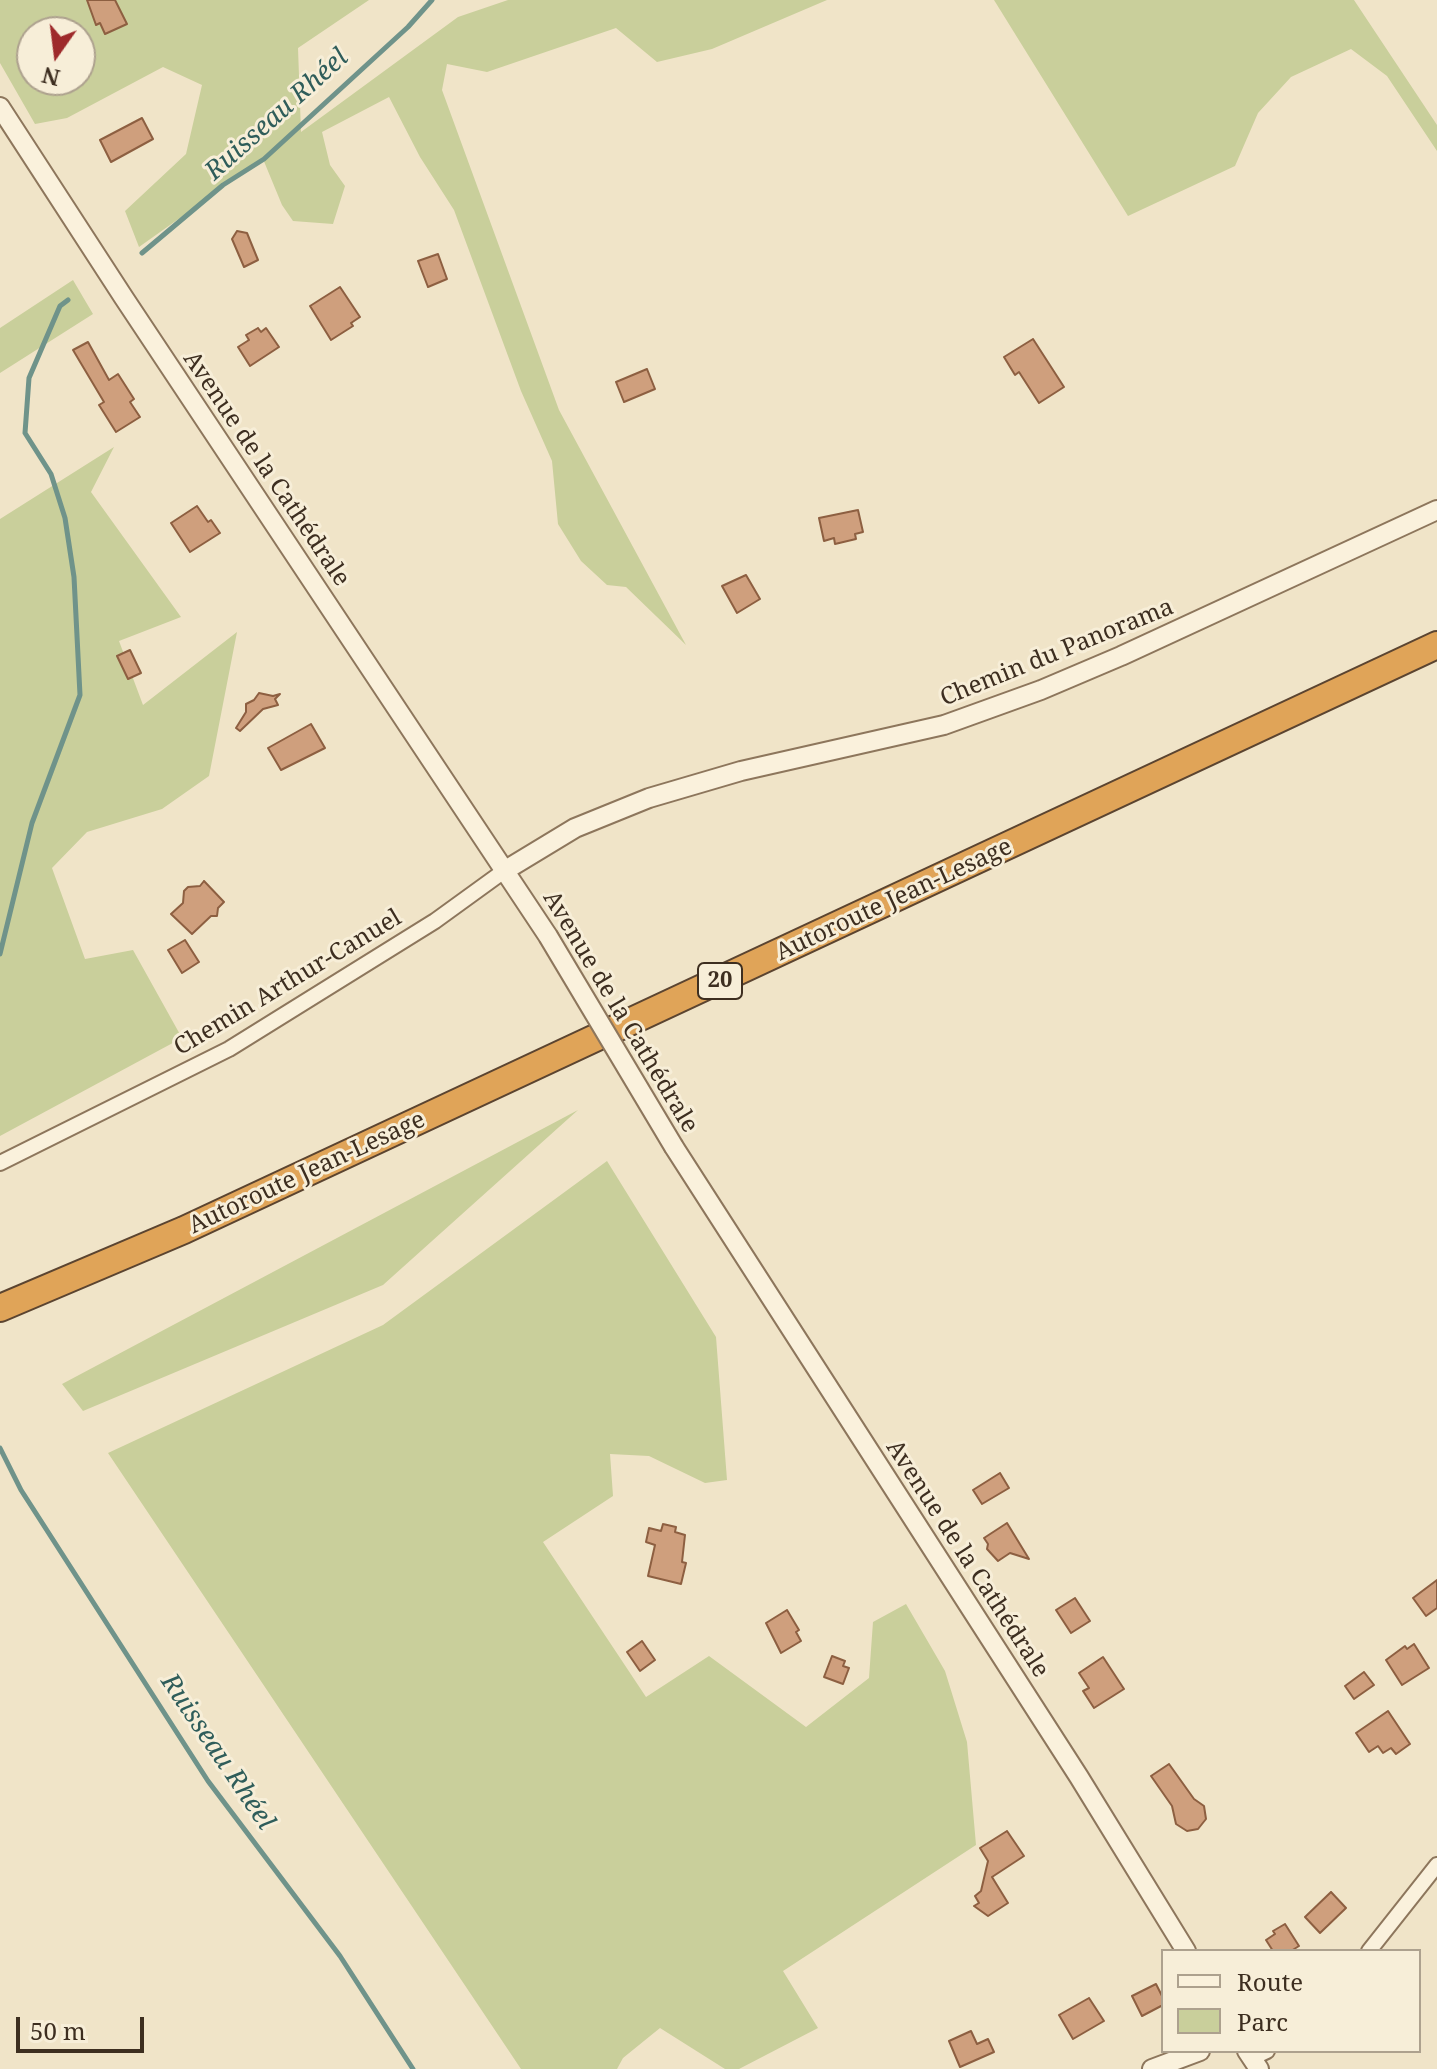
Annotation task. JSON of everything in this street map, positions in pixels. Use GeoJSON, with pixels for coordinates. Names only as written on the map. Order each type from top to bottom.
{"type":"FeatureCollection","features":[{"type":"Feature","properties":{"kind":"highway","name":"Autoroute Jean-Lesage"},"geometry":{"type":"LineString","coordinates":[[0,1308],[255,1198],[1437,645]]}},
{"type":"Feature","properties":{"kind":"street","name":"Avenue de la Cathédrale"},"geometry":{"type":"LineString","coordinates":[[0,107],[548,936],[674,1147],[1079,1777],[1185,1949]]}},
{"type":"Feature","properties":{"kind":"street","name":"Chemin du Panorama"},"geometry":{"type":"LineString","coordinates":[[504,871],[575,828],[649,798],[741,771],[944,725],[1041,690],[1437,510]]}},
{"type":"Feature","properties":{"kind":"street","name":"Chemin Arthur-Canuel"},"geometry":{"type":"LineString","coordinates":[[0,1163],[229,1049],[435,921],[504,871]]}},
{"type":"Feature","properties":{"kind":"street"},"geometry":{"type":"LineString","coordinates":[[1371,1949],[1437,1865]]}},
{"type":"Feature","properties":{"kind":"street"},"geometry":{"type":"LineString","coordinates":[[1152,2069],[1195,2053]]}},
{"type":"Feature","properties":{"kind":"green space"},"geometry":{"type":"Polygon","coordinates":[[[0,0],[369,0],[298,48],[301,132],[458,17],[508,0],[827,0],[712,49],[657,62],[616,28],[487,72],[447,64],[442,90],[559,410],[686,645],[626,587],[607,585],[581,561],[558,524],[552,461],[521,391],[454,210],[420,157],[389,97],[322,132],[330,165],[345,186],[333,224],[293,221],[282,205],[263,159],[139,247],[125,211],[186,154],[202,85],[163,67],[67,118],[35,124],[19,96],[96,96],[96,16],[16,16],[16,91],[0,63],[0,0]]]}},
{"type":"Feature","properties":{"kind":"green space"},"geometry":{"type":"Polygon","coordinates":[[[994,0],[1354,0],[1437,125],[1437,151],[1387,76],[1351,49],[1291,77],[1258,113],[1235,166],[1128,216],[994,0]]]}},
{"type":"Feature","properties":{"kind":"green space"},"geometry":{"type":"Polygon","coordinates":[[[73,280],[93,314],[0,373],[0,328],[73,280]]]}},
{"type":"Feature","properties":{"kind":"green space"},"geometry":{"type":"Polygon","coordinates":[[[114,447],[91,492],[181,617],[119,641],[143,705],[237,632],[209,776],[162,809],[87,832],[52,868],[85,959],[133,950],[182,1038],[0,1136],[0,519],[114,447]]]}},
{"type":"Feature","properties":{"kind":"green space"},"geometry":{"type":"Polygon","coordinates":[[[578,1110],[383,1285],[83,1411],[62,1384],[578,1110]]]}},
{"type":"Feature","properties":{"kind":"green space"},"geometry":{"type":"Polygon","coordinates":[[[607,1161],[716,1337],[727,1480],[705,1483],[649,1456],[610,1454],[613,1496],[543,1542],[646,1697],[709,1656],[806,1727],[869,1678],[873,1622],[906,1604],[945,1671],[967,1742],[976,1845],[783,1971],[818,2028],[739,2069],[725,2069],[660,2028],[623,2058],[617,2069],[521,2069],[108,1453],[383,1325],[607,1161]]]}},
{"type":"Feature","properties":{"kind":"building"},"geometry":{"type":"Polygon","coordinates":[[[87,0],[115,0],[127,24],[105,34],[100,23],[96,25],[96,16],[93,16],[87,0]]]}},
{"type":"Feature","properties":{"kind":"building"},"geometry":{"type":"Polygon","coordinates":[[[142,118],[153,139],[111,162],[100,140],[142,118]]]}},
{"type":"Feature","properties":{"kind":"building"},"geometry":{"type":"Polygon","coordinates":[[[237,231],[247,233],[258,260],[244,267],[232,239],[237,231]]]}},
{"type":"Feature","properties":{"kind":"building"},"geometry":{"type":"Polygon","coordinates":[[[438,254],[447,279],[428,287],[418,261],[438,254]]]}},
{"type":"Feature","properties":{"kind":"building"},"geometry":{"type":"Polygon","coordinates":[[[340,287],[360,317],[351,323],[353,326],[331,340],[310,306],[340,287]]]}},
{"type":"Feature","properties":{"kind":"building"},"geometry":{"type":"Polygon","coordinates":[[[258,328],[261,332],[266,328],[279,347],[250,366],[238,347],[249,340],[246,335],[258,328]]]}},
{"type":"Feature","properties":{"kind":"building"},"geometry":{"type":"Polygon","coordinates":[[[1033,339],[1064,387],[1039,403],[1019,372],[1015,375],[1004,357],[1033,339]]]}},
{"type":"Feature","properties":{"kind":"building"},"geometry":{"type":"Polygon","coordinates":[[[88,342],[109,380],[118,374],[134,399],[130,402],[140,417],[116,432],[99,405],[104,402],[73,350],[88,342]]]}},
{"type":"Feature","properties":{"kind":"building"},"geometry":{"type":"Polygon","coordinates":[[[647,369],[655,389],[624,402],[616,382],[647,369]]]}},
{"type":"Feature","properties":{"kind":"building"},"geometry":{"type":"Polygon","coordinates":[[[197,506],[220,533],[190,552],[171,523],[197,506]]]}},
{"type":"Feature","properties":{"kind":"building"},"geometry":{"type":"Polygon","coordinates":[[[858,510],[863,532],[855,534],[856,539],[835,544],[834,538],[824,541],[819,518],[858,510]]]}},
{"type":"Feature","properties":{"kind":"building"},"geometry":{"type":"Polygon","coordinates":[[[746,575],[760,599],[737,613],[722,586],[746,575]]]}},
{"type":"Feature","properties":{"kind":"building"},"geometry":{"type":"Polygon","coordinates":[[[130,650],[141,673],[128,679],[117,656],[130,650]]]}},
{"type":"Feature","properties":{"kind":"building"},"geometry":{"type":"Polygon","coordinates":[[[259,693],[280,694],[275,699],[278,705],[263,709],[240,731],[236,728],[246,712],[246,704],[259,693]]]}},
{"type":"Feature","properties":{"kind":"building"},"geometry":{"type":"Polygon","coordinates":[[[311,724],[325,748],[281,770],[268,748],[311,724]]]}},
{"type":"Feature","properties":{"kind":"building"},"geometry":{"type":"Polygon","coordinates":[[[204,881],[224,902],[218,908],[217,916],[211,916],[192,934],[171,914],[183,903],[184,891],[188,887],[200,886],[204,881]]]}},
{"type":"Feature","properties":{"kind":"building"},"geometry":{"type":"Polygon","coordinates":[[[185,940],[199,962],[182,973],[168,950],[185,940]]]}},
{"type":"Feature","properties":{"kind":"building"},"geometry":{"type":"Polygon","coordinates":[[[1000,1473],[1009,1488],[982,1504],[973,1490],[1000,1473]]]}},
{"type":"Feature","properties":{"kind":"building"},"geometry":{"type":"Polygon","coordinates":[[[1007,1523],[1029,1559],[1010,1553],[998,1561],[987,1549],[984,1538],[1007,1523]]]}},
{"type":"Feature","properties":{"kind":"building"},"geometry":{"type":"Polygon","coordinates":[[[663,1524],[676,1527],[675,1532],[685,1535],[682,1562],[686,1563],[681,1584],[648,1576],[655,1545],[646,1542],[649,1528],[661,1531],[663,1524]]]}},
{"type":"Feature","properties":{"kind":"building"},"geometry":{"type":"Polygon","coordinates":[[[1437,1580],[1437,1608],[1426,1616],[1413,1598],[1437,1580]]]}},
{"type":"Feature","properties":{"kind":"building"},"geometry":{"type":"Polygon","coordinates":[[[1075,1598],[1090,1621],[1071,1633],[1056,1610],[1075,1598]]]}},
{"type":"Feature","properties":{"kind":"building"},"geometry":{"type":"Polygon","coordinates":[[[787,1610],[799,1630],[796,1632],[801,1641],[781,1653],[766,1623],[787,1610]]]}},
{"type":"Feature","properties":{"kind":"building"},"geometry":{"type":"Polygon","coordinates":[[[642,1641],[655,1660],[640,1671],[627,1652],[642,1641]]]}},
{"type":"Feature","properties":{"kind":"building"},"geometry":{"type":"Polygon","coordinates":[[[1414,1644],[1429,1668],[1402,1685],[1386,1660],[1405,1646],[1407,1649],[1414,1644]]]}},
{"type":"Feature","properties":{"kind":"building"},"geometry":{"type":"Polygon","coordinates":[[[832,1656],[845,1661],[843,1666],[849,1668],[843,1684],[824,1677],[832,1656]]]}},
{"type":"Feature","properties":{"kind":"building"},"geometry":{"type":"Polygon","coordinates":[[[1103,1657],[1124,1689],[1094,1708],[1083,1691],[1089,1688],[1079,1673],[1103,1657]]]}},
{"type":"Feature","properties":{"kind":"building"},"geometry":{"type":"Polygon","coordinates":[[[1364,1672],[1374,1685],[1354,1699],[1345,1686],[1364,1672]]]}},
{"type":"Feature","properties":{"kind":"building"},"geometry":{"type":"Polygon","coordinates":[[[1388,1711],[1410,1744],[1396,1754],[1391,1748],[1383,1753],[1378,1746],[1369,1752],[1356,1733],[1388,1711]]]}},
{"type":"Feature","properties":{"kind":"building"},"geometry":{"type":"Polygon","coordinates":[[[1169,1764],[1194,1799],[1204,1806],[1206,1819],[1198,1829],[1187,1831],[1176,1824],[1172,1806],[1151,1776],[1169,1764]]]}},
{"type":"Feature","properties":{"kind":"building"},"geometry":{"type":"Polygon","coordinates":[[[1007,1831],[1024,1856],[992,1877],[1008,1903],[988,1916],[974,1906],[979,1903],[975,1896],[981,1891],[988,1861],[980,1848],[1007,1831]]]}},
{"type":"Feature","properties":{"kind":"building"},"geometry":{"type":"Polygon","coordinates":[[[1331,1892],[1346,1908],[1320,1933],[1305,1917],[1331,1892]]]}},
{"type":"Feature","properties":{"kind":"building"},"geometry":{"type":"Polygon","coordinates":[[[1285,1924],[1299,1946],[1294,1949],[1272,1949],[1266,1940],[1275,1934],[1273,1931],[1285,1924]]]}},
{"type":"Feature","properties":{"kind":"building"},"geometry":{"type":"Polygon","coordinates":[[[1156,1984],[1161,1994],[1161,2006],[1142,2016],[1132,1996],[1156,1984]]]}},
{"type":"Feature","properties":{"kind":"building"},"geometry":{"type":"Polygon","coordinates":[[[1089,1998],[1104,2021],[1073,2039],[1059,2015],[1089,1998]]]}},
{"type":"Feature","properties":{"kind":"building"},"geometry":{"type":"Polygon","coordinates":[[[971,2031],[977,2044],[988,2039],[994,2052],[960,2067],[949,2041],[971,2031]]]}},
{"type":"Feature","properties":{"kind":"waterway","name":"Ruisseau Rhéel"},"geometry":{"type":"LineString","coordinates":[[142,253],[223,185],[264,159],[408,27],[432,0]]}},
{"type":"Feature","properties":{"kind":"waterway","name":"Ruisseau Rhéel"},"geometry":{"type":"LineString","coordinates":[[0,954],[32,823],[80,695],[74,577],[65,518],[51,474],[25,433],[29,378],[60,306],[68,300]]}},
{"type":"Feature","properties":{"kind":"waterway","name":"Ruisseau Rhéel"},"geometry":{"type":"LineString","coordinates":[[0,1448],[21,1490],[208,1781],[340,1956],[413,2069]]}}]}
